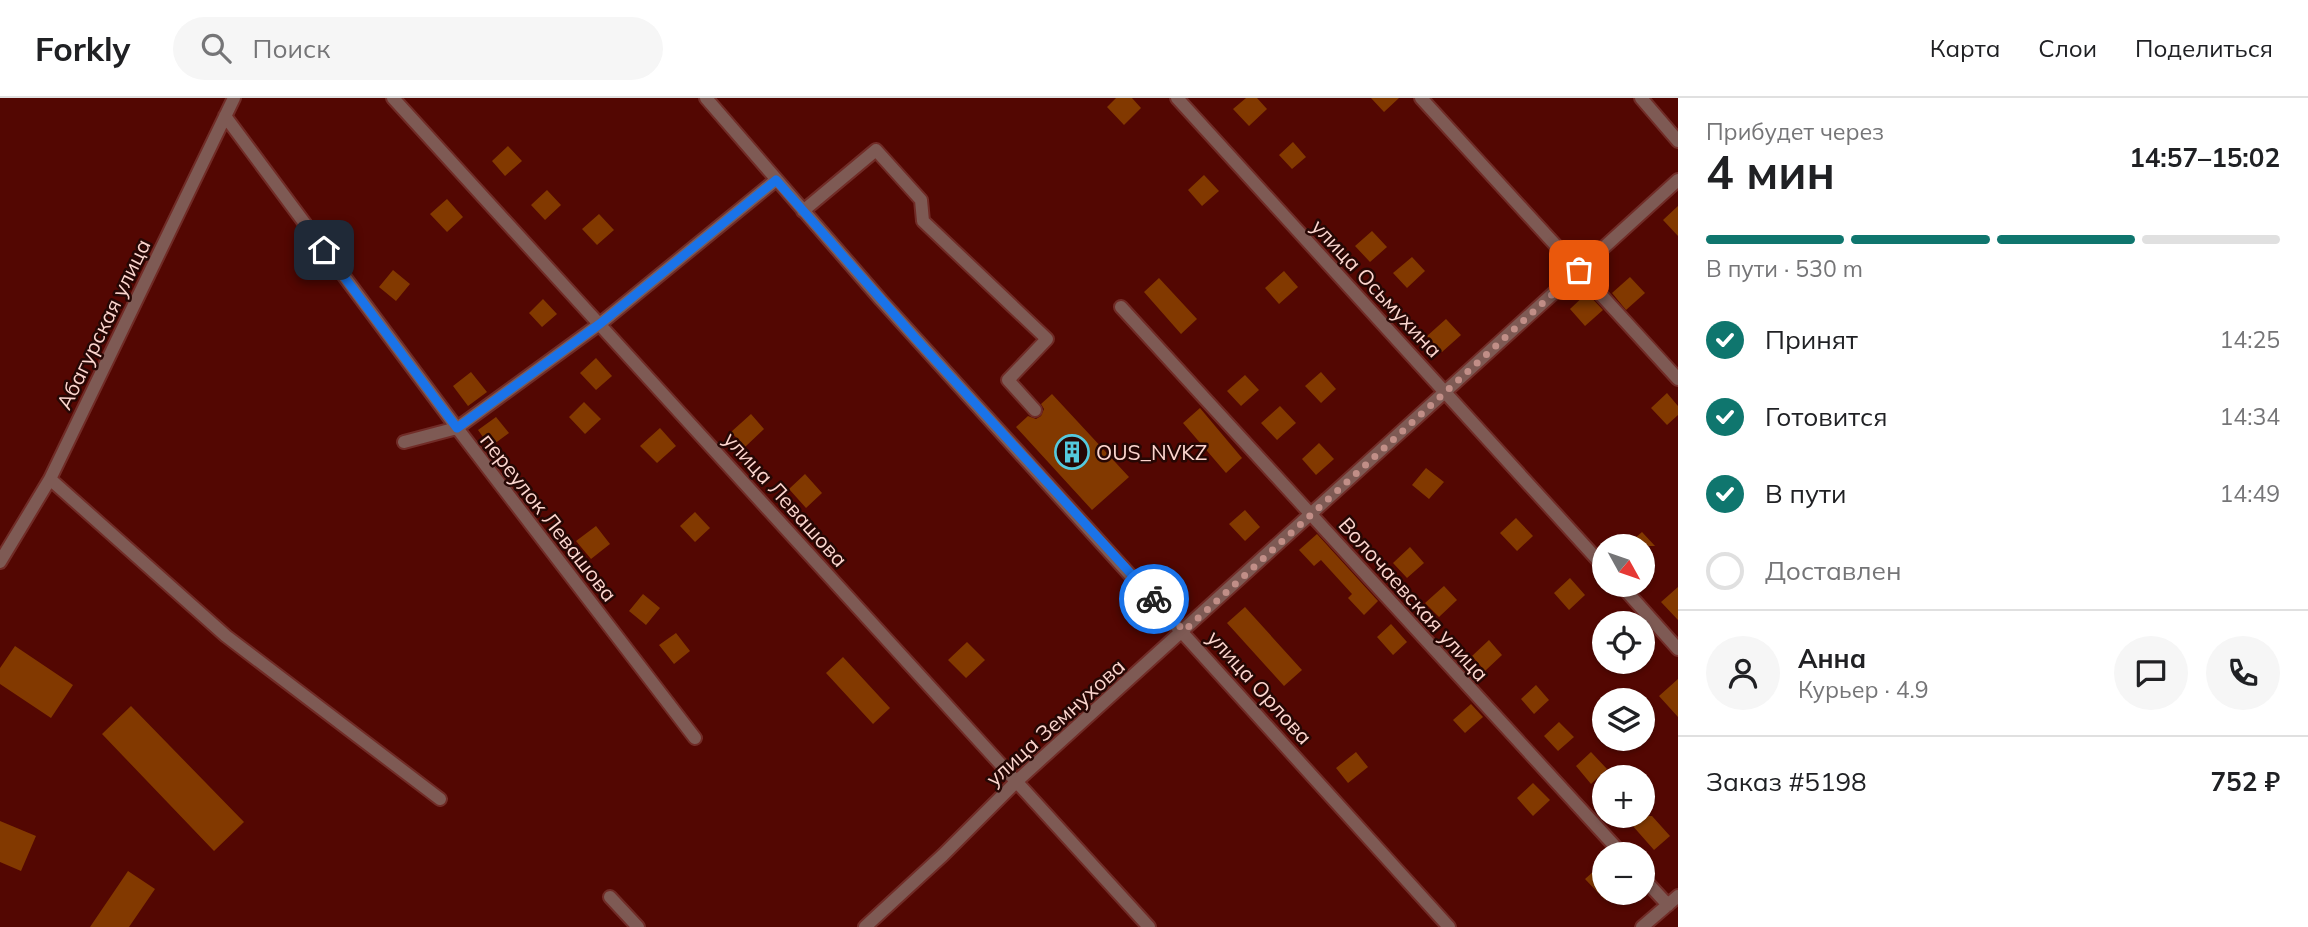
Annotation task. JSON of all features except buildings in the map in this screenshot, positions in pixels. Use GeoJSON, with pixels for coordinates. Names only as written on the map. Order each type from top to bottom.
{"type":"FeatureCollection","features":[{"type":"Feature","properties":{"kind":"street","name":"Абагурская улица"},"geometry":{"type":"LineString","coordinates":[[0,562],[50,480],[233,98]]}},
{"type":"Feature","properties":{"kind":"street","name":"улица Левашова"},"geometry":{"type":"LineString","coordinates":[[393,98],[1149,927]]}},
{"type":"Feature","properties":{"kind":"street","name":"улица Орлова"},"geometry":{"type":"LineString","coordinates":[[706,98],[962,389],[1184,631],[1449,927]]}},
{"type":"Feature","properties":{"kind":"street","name":"улица Осьмухина"},"geometry":{"type":"LineString","coordinates":[[1177,98],[1592,554]]}},
{"type":"Feature","properties":{"kind":"street"},"geometry":{"type":"LineString","coordinates":[[1421,98],[1678,379]]}},
{"type":"Feature","properties":{"kind":"street"},"geometry":{"type":"LineString","coordinates":[[1641,98],[1678,141]]}},
{"type":"Feature","properties":{"kind":"street","name":"переулок Левашова"},"geometry":{"type":"LineString","coordinates":[[225,116],[457,428],[695,738]]}},
{"type":"Feature","properties":{"kind":"street"},"geometry":{"type":"LineString","coordinates":[[803,211],[876,150],[921,200],[923,221],[1047,339],[1008,380],[1035,410]]}},
{"type":"Feature","properties":{"kind":"street"},"geometry":{"type":"LineString","coordinates":[[404,442],[457,428],[601,323],[776,180]]}},
{"type":"Feature","properties":{"kind":"street","name":"улица Земнухова"},"geometry":{"type":"LineString","coordinates":[[865,927],[943,855],[1017,780],[1678,180]]}},
{"type":"Feature","properties":{"kind":"street","name":"Волочаевская улица"},"geometry":{"type":"LineString","coordinates":[[1121,307],[1611,842]]}},
{"type":"Feature","properties":{"kind":"street"},"geometry":{"type":"LineString","coordinates":[[50,480],[226,636],[440,799]]}},
{"type":"Feature","properties":{"kind":"street"},"geometry":{"type":"LineString","coordinates":[[1632,597],[1678,649]]}},
{"type":"Feature","properties":{"kind":"street"},"geometry":{"type":"LineString","coordinates":[[1642,927],[1673,900],[1655,887]]}},
{"type":"Feature","properties":{"kind":"street"},"geometry":{"type":"LineString","coordinates":[[610,897],[638,927]]}},
{"type":"Feature","properties":{"kind":"way so far"},"geometry":{"type":"LineString","coordinates":[[1154,599],[1184,631],[1579,270]]}},
{"type":"Feature","properties":{"kind":"place","name":"OUS_NVKZ"},"geometry":{"type":"Point","coordinates":[1072,452]}},
{"type":"Feature","properties":{"kind":"route"},"geometry":{"type":"LineString","coordinates":[[324,250],[457,428],[601,323],[776,180],[917,340],[1154,599]]}}]}
